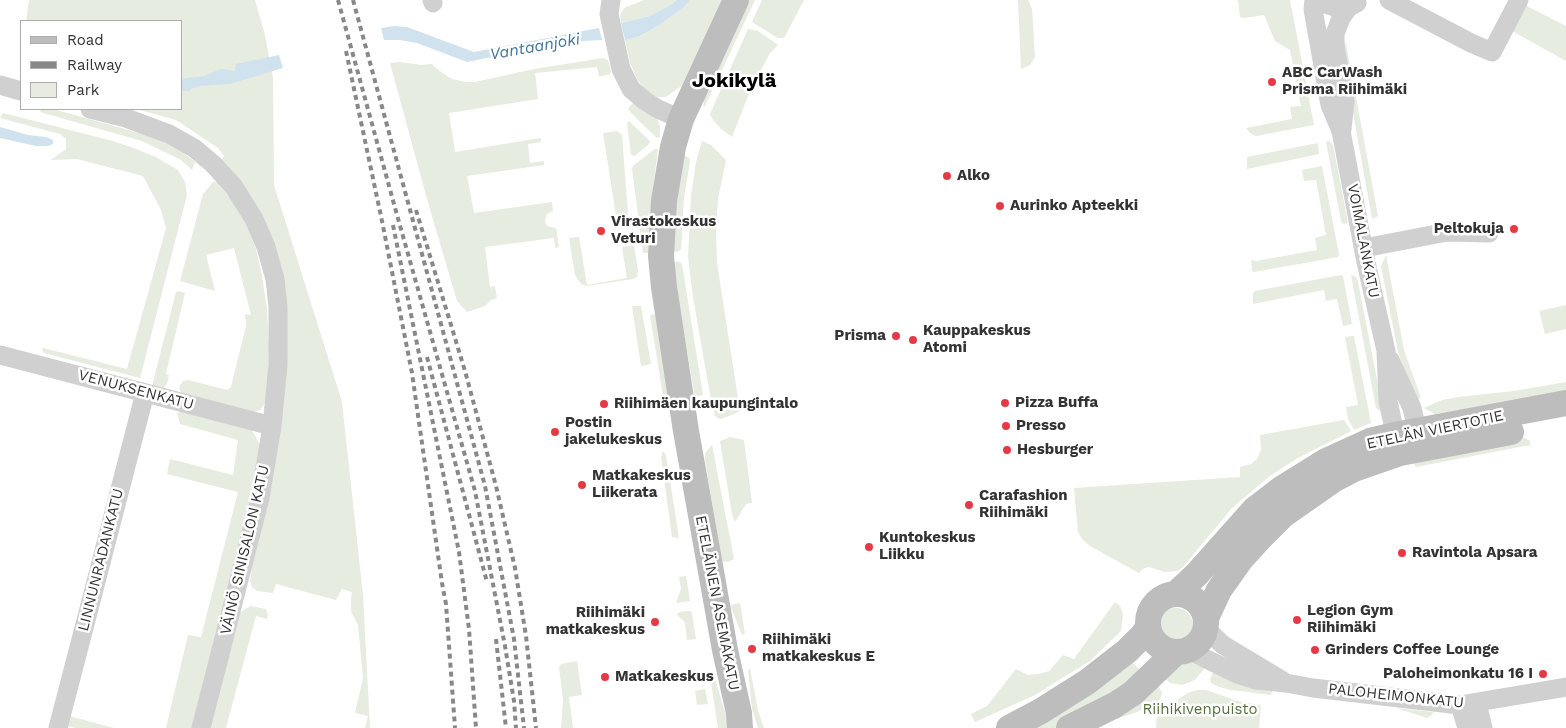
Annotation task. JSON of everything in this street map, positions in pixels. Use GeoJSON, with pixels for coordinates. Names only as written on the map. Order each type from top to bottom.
{"type":"FeatureCollection","features":[{"type":"Feature","properties":{"kind":"street","name":"ETELÄINEN ASEMAKATU"},"geometry":{"type":"LineString","coordinates":[[736,0],[681,119],[673,147],[664,201],[662,256],[664,287],[686,431],[731,684],[743,723]]}},
{"type":"Feature","properties":{"kind":"street","name":"VOIMALANKATU"},"geometry":{"type":"LineString","coordinates":[[1314,0],[1313,10],[1330,105],[1341,131],[1386,351],[1412,408],[1404,440]]}},
{"type":"Feature","properties":{"kind":"street"},"geometry":{"type":"LineString","coordinates":[[1321,0],[1333,7],[1354,3]]}},
{"type":"Feature","properties":{"kind":"street"},"geometry":{"type":"LineString","coordinates":[[1389,0],[1492,52],[1519,0]]}},
{"type":"Feature","properties":{"kind":"street","name":"VOIMALANKATU"},"geometry":{"type":"LineString","coordinates":[[1341,131],[1345,101],[1335,46],[1336,34],[1341,18],[1354,3]]}},
{"type":"Feature","properties":{"kind":"street"},"geometry":{"type":"LineString","coordinates":[[610,7],[621,69],[632,89],[645,101],[658,109],[681,119]]}},
{"type":"Feature","properties":{"kind":"street"},"geometry":{"type":"LineString","coordinates":[[0,85],[20,91]]}},
{"type":"Feature","properties":{"kind":"street","name":"VÄINÖ SINISALON KATU"},"geometry":{"type":"LineString","coordinates":[[93,110],[169,134],[194,148],[213,164],[234,187],[254,219],[266,247],[275,279],[278,307],[278,365],[272,426],[260,498],[201,728]]}},
{"type":"Feature","properties":{"kind":"street"},"geometry":{"type":"LineString","coordinates":[[1364,248],[1447,232],[1489,233]]}},
{"type":"Feature","properties":{"kind":"street","name":"VENUKSENKATU"},"geometry":{"type":"LineString","coordinates":[[0,356],[272,426]]}},
{"type":"Feature","properties":{"kind":"street","name":"LINNUNRADANKATU"},"geometry":{"type":"LineString","coordinates":[[58,728],[144,392]]}},
{"type":"Feature","properties":{"kind":"street","name":"ETELÄN VIERTOTIE"},"geometry":{"type":"LineString","coordinates":[[1206,623],[1219,590],[1241,559],[1283,515],[1333,480],[1404,440],[1566,403]]}},
{"type":"Feature","properties":{"kind":"street","name":"ETELÄN VIERTOTIE"},"geometry":{"type":"LineString","coordinates":[[1177,593],[1197,574],[1255,509],[1282,489],[1347,450],[1370,442],[1404,440],[1566,421]]}},
{"type":"Feature","properties":{"kind":"street"},"geometry":{"type":"LineString","coordinates":[[1069,728],[1108,709],[1133,692],[1182,651],[1201,640],[1206,623],[1202,607],[1194,598],[1177,593],[1161,598],[1152,606],[1148,616],[1148,628],[1156,643],[1165,650],[1182,651]]}},
{"type":"Feature","properties":{"kind":"street","name":"PALOHEIMONKATU"},"geometry":{"type":"LineString","coordinates":[[1206,623],[1223,645],[1286,682]]}},
{"type":"Feature","properties":{"kind":"street"},"geometry":{"type":"LineString","coordinates":[[1009,728],[1041,711],[1087,682],[1127,651],[1148,628]]}},
{"type":"Feature","properties":{"kind":"street","name":"PALOHEIMONKATU"},"geometry":{"type":"LineString","coordinates":[[1182,651],[1256,680],[1286,682],[1313,688],[1468,704],[1566,687]]}},
{"type":"Feature","properties":{"kind":"street"},"geometry":{"type":"LineString","coordinates":[[1467,728],[1468,704]]}},
{"type":"Feature","properties":{"kind":"street"},"geometry":{"type":"LineString","coordinates":[[1468,704],[1483,728]]}},
{"type":"Feature","properties":{"kind":"green space"},"geometry":{"type":"Polygon","coordinates":[[[29,0],[255,0],[265,35],[273,78],[274,185],[342,402],[363,595],[370,728],[365,728],[368,716],[355,713],[363,678],[358,625],[351,611],[352,592],[342,589],[336,600],[276,584],[273,593],[257,591],[252,587],[250,581],[284,296],[221,160],[224,156],[218,148],[176,120],[140,110],[182,110],[182,20],[26,20],[29,0]]]}},
{"type":"Feature","properties":{"kind":"green space"},"geometry":{"type":"Polygon","coordinates":[[[644,0],[676,0],[650,16],[621,23],[620,15],[624,8],[644,0]]]}},
{"type":"Feature","properties":{"kind":"green space"},"geometry":{"type":"Polygon","coordinates":[[[690,0],[725,0],[683,85],[666,97],[657,97],[647,93],[637,79],[630,63],[625,40],[638,37],[658,26],[684,7],[690,0]]]}},
{"type":"Feature","properties":{"kind":"green space"},"geometry":{"type":"Polygon","coordinates":[[[747,0],[755,0],[704,108],[703,99],[747,0]]]}},
{"type":"Feature","properties":{"kind":"green space"},"geometry":{"type":"Polygon","coordinates":[[[762,0],[804,0],[784,38],[778,38],[752,22],[762,0]]]}},
{"type":"Feature","properties":{"kind":"green space"},"geometry":{"type":"Polygon","coordinates":[[[1018,0],[1028,0],[1032,9],[1035,57],[1030,65],[1021,69],[1018,0]]]}},
{"type":"Feature","properties":{"kind":"green space"},"geometry":{"type":"Polygon","coordinates":[[[1238,0],[1290,0],[1314,125],[1256,136],[1246,128],[1292,119],[1290,107],[1301,106],[1290,50],[1275,41],[1264,15],[1240,17],[1238,0]]]}},
{"type":"Feature","properties":{"kind":"green space"},"geometry":{"type":"Polygon","coordinates":[[[1525,5],[1566,26],[1566,61],[1512,31],[1525,5]]]}},
{"type":"Feature","properties":{"kind":"green space"},"geometry":{"type":"Polygon","coordinates":[[[748,29],[758,31],[778,45],[770,53],[750,91],[732,137],[721,129],[710,114],[748,29]]]}},
{"type":"Feature","properties":{"kind":"green space"},"geometry":{"type":"Polygon","coordinates":[[[1340,39],[1346,44],[1378,216],[1372,219],[1340,39]]]}},
{"type":"Feature","properties":{"kind":"green space"},"geometry":{"type":"Polygon","coordinates":[[[603,58],[608,60],[611,72],[609,75],[599,76],[597,67],[535,73],[538,99],[449,113],[455,152],[541,138],[541,142],[528,144],[530,163],[544,161],[544,165],[467,176],[474,213],[552,202],[553,211],[547,214],[545,221],[547,226],[556,228],[559,247],[555,248],[554,238],[485,247],[490,287],[495,286],[497,298],[491,300],[485,306],[467,312],[457,301],[390,63],[432,64],[452,79],[475,82],[534,69],[603,58]]]}},
{"type":"Feature","properties":{"kind":"green space"},"geometry":{"type":"Polygon","coordinates":[[[634,102],[657,119],[660,127],[660,137],[657,138],[631,113],[628,108],[634,102]]]}},
{"type":"Feature","properties":{"kind":"green space"},"geometry":{"type":"Polygon","coordinates":[[[41,110],[57,110],[143,134],[168,144],[195,162],[192,170],[181,160],[142,141],[40,112],[41,110]]]}},
{"type":"Feature","properties":{"kind":"green space"},"geometry":{"type":"Polygon","coordinates":[[[3,113],[113,141],[136,149],[156,157],[178,170],[185,182],[187,195],[140,378],[44,353],[42,350],[43,348],[127,369],[166,228],[161,210],[143,176],[77,159],[51,160],[66,149],[66,139],[60,134],[0,118],[3,113]]]}},
{"type":"Feature","properties":{"kind":"green space"},"geometry":{"type":"Polygon","coordinates":[[[629,121],[650,141],[649,144],[633,156],[631,154],[627,123],[629,121]]]}},
{"type":"Feature","properties":{"kind":"green space"},"geometry":{"type":"Polygon","coordinates":[[[617,131],[622,135],[628,214],[627,220],[617,222],[603,133],[617,131]]]}},
{"type":"Feature","properties":{"kind":"green space"},"geometry":{"type":"Polygon","coordinates":[[[702,141],[711,145],[726,160],[718,199],[716,228],[717,263],[740,411],[720,419],[715,416],[711,400],[688,257],[691,196],[696,162],[702,141]]]}},
{"type":"Feature","properties":{"kind":"green space"},"geometry":{"type":"Polygon","coordinates":[[[1329,141],[1333,145],[1348,223],[1343,224],[1326,142],[1329,141]]]}},
{"type":"Feature","properties":{"kind":"green space"},"geometry":{"type":"Polygon","coordinates":[[[1318,143],[1319,154],[1247,169],[1247,157],[1318,143]]]}},
{"type":"Feature","properties":{"kind":"green space"},"geometry":{"type":"Polygon","coordinates":[[[655,149],[658,149],[651,204],[650,253],[643,253],[632,168],[655,149]]]}},
{"type":"Feature","properties":{"kind":"green space"},"geometry":{"type":"Polygon","coordinates":[[[684,155],[690,161],[684,198],[681,249],[677,252],[673,251],[674,219],[684,155]]]}},
{"type":"Feature","properties":{"kind":"green space"},"geometry":{"type":"Polygon","coordinates":[[[1322,166],[1338,257],[1252,271],[1251,260],[1256,261],[1317,250],[1315,238],[1326,235],[1316,180],[1304,181],[1302,170],[1322,166]]]}},
{"type":"Feature","properties":{"kind":"green space"},"geometry":{"type":"Polygon","coordinates":[[[213,182],[217,182],[233,201],[245,221],[256,249],[262,276],[267,309],[269,345],[268,391],[265,403],[260,410],[254,412],[181,393],[179,387],[183,381],[188,380],[227,390],[231,387],[246,326],[245,314],[251,315],[234,248],[206,255],[215,291],[180,281],[203,194],[213,182]]]}},
{"type":"Feature","properties":{"kind":"green space"},"geometry":{"type":"Polygon","coordinates":[[[579,237],[587,285],[627,278],[622,247],[634,245],[638,271],[637,277],[587,286],[581,284],[575,275],[569,238],[579,237]]]}},
{"type":"Feature","properties":{"kind":"green space"},"geometry":{"type":"Polygon","coordinates":[[[1386,255],[1404,350],[1420,395],[1420,399],[1416,401],[1398,352],[1381,266],[1386,255]]]}},
{"type":"Feature","properties":{"kind":"green space"},"geometry":{"type":"Polygon","coordinates":[[[678,261],[682,264],[703,395],[695,397],[678,298],[674,262],[678,261]]]}},
{"type":"Feature","properties":{"kind":"green space"},"geometry":{"type":"Polygon","coordinates":[[[1351,275],[1356,277],[1358,282],[1381,400],[1382,410],[1380,411],[1376,408],[1351,275]]]}},
{"type":"Feature","properties":{"kind":"green space"},"geometry":{"type":"Polygon","coordinates":[[[1343,276],[1352,324],[1343,326],[1337,299],[1326,301],[1324,290],[1253,304],[1253,293],[1255,291],[1343,276]]]}},
{"type":"Feature","properties":{"kind":"green space"},"geometry":{"type":"Polygon","coordinates":[[[176,292],[185,293],[166,374],[169,375],[167,384],[162,389],[153,385],[153,382],[176,292]]]}},
{"type":"Feature","properties":{"kind":"green space"},"geometry":{"type":"Polygon","coordinates":[[[1566,305],[1566,329],[1545,334],[1539,311],[1566,305]]]}},
{"type":"Feature","properties":{"kind":"green space"},"geometry":{"type":"Polygon","coordinates":[[[632,306],[641,306],[651,364],[641,366],[632,306]]]}},
{"type":"Feature","properties":{"kind":"green space"},"geometry":{"type":"Polygon","coordinates":[[[655,314],[669,397],[663,396],[650,315],[655,314]]]}},
{"type":"Feature","properties":{"kind":"green space"},"geometry":{"type":"Polygon","coordinates":[[[1354,336],[1371,423],[1354,430],[1348,419],[1346,407],[1358,405],[1345,337],[1354,336]]]}},
{"type":"Feature","properties":{"kind":"green space"},"geometry":{"type":"Polygon","coordinates":[[[1566,382],[1566,395],[1435,414],[1424,408],[1442,400],[1458,397],[1514,391],[1566,382]]]}},
{"type":"Feature","properties":{"kind":"green space"},"geometry":{"type":"Polygon","coordinates":[[[184,411],[252,430],[260,445],[249,510],[193,728],[166,728],[188,635],[201,637],[238,492],[167,474],[170,459],[233,475],[238,440],[180,424],[177,413],[184,411]]]}},
{"type":"Feature","properties":{"kind":"green space"},"geometry":{"type":"Polygon","coordinates":[[[1344,420],[1351,431],[1296,459],[1270,476],[1232,508],[1183,567],[1177,571],[1165,572],[1149,567],[1144,568],[1139,573],[1090,546],[1082,539],[1078,532],[1074,488],[1240,477],[1240,467],[1251,464],[1257,459],[1261,450],[1260,435],[1344,420]]]}},
{"type":"Feature","properties":{"kind":"green space"},"geometry":{"type":"Polygon","coordinates":[[[730,437],[744,440],[752,503],[746,504],[735,522],[720,441],[730,437]]]}},
{"type":"Feature","properties":{"kind":"green space"},"geometry":{"type":"Polygon","coordinates":[[[1519,437],[1530,441],[1530,445],[1416,467],[1413,463],[1519,437]]]}},
{"type":"Feature","properties":{"kind":"green space"},"geometry":{"type":"Polygon","coordinates":[[[712,445],[734,559],[728,562],[722,561],[705,461],[705,453],[712,445]]]}},
{"type":"Feature","properties":{"kind":"green space"},"geometry":{"type":"Polygon","coordinates":[[[663,451],[666,455],[679,538],[672,537],[661,457],[663,451]]]}},
{"type":"Feature","properties":{"kind":"green space"},"geometry":{"type":"Polygon","coordinates":[[[686,576],[690,601],[676,603],[681,589],[679,577],[686,576]]]}},
{"type":"Feature","properties":{"kind":"green space"},"geometry":{"type":"Polygon","coordinates":[[[1115,602],[1120,606],[1123,614],[1121,631],[1090,661],[1035,695],[975,722],[971,714],[987,706],[1016,669],[1028,675],[1039,674],[1049,671],[1063,655],[1074,659],[1115,602]]]}},
{"type":"Feature","properties":{"kind":"green space"},"geometry":{"type":"Polygon","coordinates":[[[740,603],[745,634],[742,635],[730,605],[740,603]]]}},
{"type":"Feature","properties":{"kind":"green space"},"geometry":{"type":"Polygon","coordinates":[[[251,606],[266,609],[267,619],[256,616],[226,728],[209,728],[239,614],[251,606]]]}},
{"type":"Feature","properties":{"kind":"green space"},"geometry":{"type":"Polygon","coordinates":[[[1176,608],[1183,609],[1188,613],[1192,618],[1192,632],[1188,637],[1183,641],[1176,642],[1169,641],[1164,637],[1160,632],[1159,625],[1160,618],[1164,613],[1169,609],[1176,608]]]}},
{"type":"Feature","properties":{"kind":"green space"},"geometry":{"type":"Polygon","coordinates":[[[691,611],[696,639],[687,640],[685,622],[677,613],[691,611]]]}},
{"type":"Feature","properties":{"kind":"green space"},"geometry":{"type":"Polygon","coordinates":[[[1128,659],[1145,674],[1073,721],[1055,728],[1024,728],[1128,659]]]}},
{"type":"Feature","properties":{"kind":"green space"},"geometry":{"type":"Polygon","coordinates":[[[577,661],[582,695],[569,697],[573,728],[561,728],[563,700],[559,667],[561,664],[577,661]]]}},
{"type":"Feature","properties":{"kind":"green space"},"geometry":{"type":"Polygon","coordinates":[[[1185,662],[1205,668],[1195,680],[1182,685],[1170,683],[1161,675],[1177,664],[1185,662]]]}},
{"type":"Feature","properties":{"kind":"green space"},"geometry":{"type":"Polygon","coordinates":[[[750,669],[758,710],[764,728],[758,728],[752,709],[748,670],[750,669]]]}},
{"type":"Feature","properties":{"kind":"green space"},"geometry":{"type":"Polygon","coordinates":[[[1214,671],[1272,691],[1271,695],[1219,687],[1211,683],[1210,679],[1214,671]]]}},
{"type":"Feature","properties":{"kind":"green space"},"geometry":{"type":"Polygon","coordinates":[[[714,675],[730,728],[718,728],[710,676],[714,675]]]}},
{"type":"Feature","properties":{"kind":"green space"},"geometry":{"type":"Polygon","coordinates":[[[1156,680],[1162,693],[1160,700],[1137,712],[1104,723],[1156,680]]]}},
{"type":"Feature","properties":{"kind":"green space"},"geometry":{"type":"Polygon","coordinates":[[[705,689],[708,704],[697,705],[695,691],[705,689]]]}},
{"type":"Feature","properties":{"kind":"green space","name":"Riihikivenpuisto"},"geometry":{"type":"Polygon","coordinates":[[[1206,690],[1241,702],[1261,705],[1259,728],[1156,728],[1157,713],[1188,693],[1206,690]]]}},
{"type":"Feature","properties":{"kind":"green space"},"geometry":{"type":"Polygon","coordinates":[[[1396,708],[1433,712],[1427,718],[1396,708]]]}},
{"type":"Feature","properties":{"kind":"green space"},"geometry":{"type":"Polygon","coordinates":[[[69,716],[114,728],[75,728],[64,725],[69,716]]]}},
{"type":"Feature","properties":{"kind":"water"},"geometry":{"type":"Polygon","coordinates":[[[676,0],[690,0],[684,7],[658,26],[638,37],[625,40],[621,23],[650,16],[676,0]]]}},
{"type":"Feature","properties":{"kind":"water","name":"Vantaanjoki"},"geometry":{"type":"Polygon","coordinates":[[[407,27],[474,52],[599,28],[602,40],[583,41],[535,52],[512,53],[467,62],[417,43],[384,40],[381,28],[407,27]]]}},
{"type":"Feature","properties":{"kind":"water"},"geometry":{"type":"Polygon","coordinates":[[[279,55],[283,68],[230,84],[199,86],[190,91],[182,91],[182,79],[204,76],[221,69],[235,71],[236,64],[279,55]]]}},
{"type":"Feature","properties":{"kind":"water"},"geometry":{"type":"Polygon","coordinates":[[[0,127],[28,135],[46,137],[53,140],[53,144],[36,146],[0,138],[0,127]]]}},
{"type":"Feature","properties":{"kind":"railway"},"geometry":{"type":"LineString","coordinates":[[338,0],[475,491],[505,646],[514,701],[516,728]]}},
{"type":"Feature","properties":{"kind":"railway"},"geometry":{"type":"LineString","coordinates":[[353,0],[485,486],[514,639],[524,728]]}},
{"type":"Feature","properties":{"kind":"railway"},"geometry":{"type":"LineString","coordinates":[[346,51],[412,373],[446,604],[455,728]]}},
{"type":"Feature","properties":{"kind":"railway"},"geometry":{"type":"LineString","coordinates":[[416,210],[465,371],[496,486],[515,568],[526,636],[536,728]]}},
{"type":"Feature","properties":{"kind":"railway"},"geometry":{"type":"LineString","coordinates":[[393,225],[459,552],[469,629],[476,728]]}},
{"type":"Feature","properties":{"kind":"railway"},"geometry":{"type":"LineString","coordinates":[[427,357],[487,582]]}},
{"type":"Feature","properties":{"kind":"railway"},"geometry":{"type":"LineString","coordinates":[[496,639],[506,728]]}},
{"type":"Feature","properties":{"kind":"place","name":"ABC CarWash Prisma Riihimäki"},"geometry":{"type":"Point","coordinates":[1272,82]}},
{"type":"Feature","properties":{"kind":"place","name":"Alko"},"geometry":{"type":"Point","coordinates":[947,176]}},
{"type":"Feature","properties":{"kind":"place","name":"Aurinko Apteekki"},"geometry":{"type":"Point","coordinates":[1000,206]}},
{"type":"Feature","properties":{"kind":"place","name":"Peltokuja"},"geometry":{"type":"Point","coordinates":[1514,229]}},
{"type":"Feature","properties":{"kind":"place","name":"Virastokeskus Veturi"},"geometry":{"type":"Point","coordinates":[601,231]}},
{"type":"Feature","properties":{"kind":"place","name":"Prisma"},"geometry":{"type":"Point","coordinates":[896,336]}},
{"type":"Feature","properties":{"kind":"place","name":"Kauppakeskus Atomi"},"geometry":{"type":"Point","coordinates":[913,340]}},
{"type":"Feature","properties":{"kind":"place","name":"Pizza Buffa"},"geometry":{"type":"Point","coordinates":[1005,403]}},
{"type":"Feature","properties":{"kind":"place","name":"Riihimäen kaupungintalo"},"geometry":{"type":"Point","coordinates":[604,404]}},
{"type":"Feature","properties":{"kind":"place","name":"Presso"},"geometry":{"type":"Point","coordinates":[1006,426]}},
{"type":"Feature","properties":{"kind":"place","name":"Postin jakelukeskus"},"geometry":{"type":"Point","coordinates":[555,432]}},
{"type":"Feature","properties":{"kind":"place","name":"Hesburger"},"geometry":{"type":"Point","coordinates":[1007,450]}},
{"type":"Feature","properties":{"kind":"place","name":"Matkakeskus Liikerata"},"geometry":{"type":"Point","coordinates":[582,485]}},
{"type":"Feature","properties":{"kind":"place","name":"Carafashion Riihimäki"},"geometry":{"type":"Point","coordinates":[969,505]}},
{"type":"Feature","properties":{"kind":"place","name":"Kuntokeskus Liikku"},"geometry":{"type":"Point","coordinates":[869,547]}},
{"type":"Feature","properties":{"kind":"place","name":"Ravintola Apsara"},"geometry":{"type":"Point","coordinates":[1402,553]}},
{"type":"Feature","properties":{"kind":"place","name":"Legion Gym Riihimäki"},"geometry":{"type":"Point","coordinates":[1297,620]}},
{"type":"Feature","properties":{"kind":"place","name":"Riihimäki matkakeskus"},"geometry":{"type":"Point","coordinates":[655,622]}},
{"type":"Feature","properties":{"kind":"place","name":"Riihimäki matkakeskus E"},"geometry":{"type":"Point","coordinates":[752,649]}},
{"type":"Feature","properties":{"kind":"place","name":"Grinders Coffee Lounge"},"geometry":{"type":"Point","coordinates":[1315,650]}},
{"type":"Feature","properties":{"kind":"place","name":"Paloheimonkatu 16 I"},"geometry":{"type":"Point","coordinates":[1543,674]}},
{"type":"Feature","properties":{"kind":"place","name":"Matkakeskus"},"geometry":{"type":"Point","coordinates":[605,677]}},
{"type":"Feature","properties":{"kind":"district","name":"Jokikylä"},"geometry":{"type":"Point","coordinates":[734,81]}}]}
